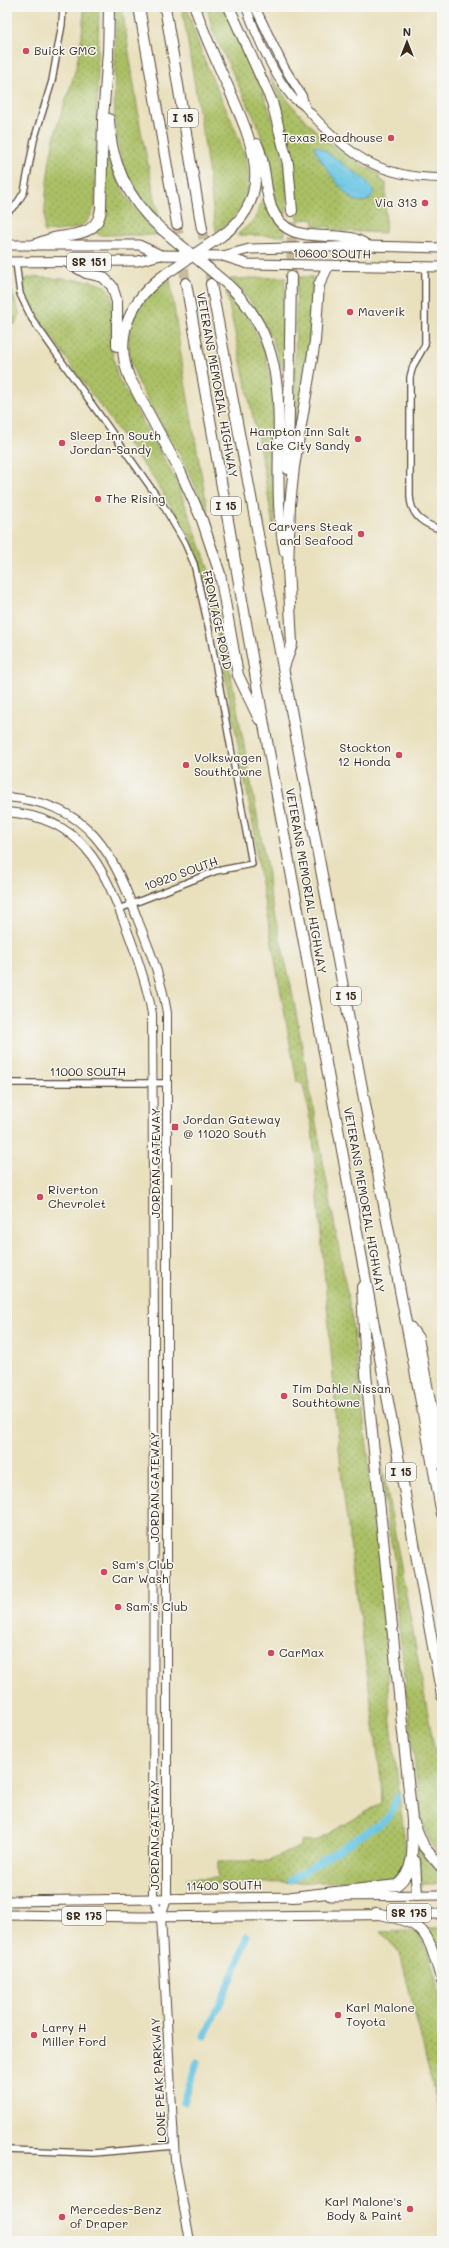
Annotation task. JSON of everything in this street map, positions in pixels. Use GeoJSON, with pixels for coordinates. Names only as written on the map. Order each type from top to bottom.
{"type":"FeatureCollection","features":[{"type":"Feature","properties":{"kind":"highway"},"geometry":{"type":"LineString","coordinates":[[108,7],[109,124],[116,162],[134,199],[159,227],[227,284],[245,302],[256,318],[268,341],[275,365],[278,392],[279,501],[283,546],[288,568]]}},
{"type":"Feature","properties":{"kind":"highway","name":"I 15"},"geometry":{"type":"LineString","coordinates":[[139,7],[176,224]]}},
{"type":"Feature","properties":{"kind":"highway","name":"I 15"},"geometry":{"type":"LineString","coordinates":[[166,7],[202,229]]}},
{"type":"Feature","properties":{"kind":"highway"},"geometry":{"type":"LineString","coordinates":[[195,7],[214,56],[244,122],[259,148],[265,166],[270,203],[277,218],[284,225],[304,235],[353,238],[368,246]]}},
{"type":"Feature","properties":{"kind":"highway"},"geometry":{"type":"LineString","coordinates":[[229,7],[272,102],[288,164],[292,211]]}},
{"type":"Feature","properties":{"kind":"highway"},"geometry":{"type":"LineString","coordinates":[[34,245],[58,237],[83,234],[95,225],[99,218],[101,208],[103,119],[108,52]]}},
{"type":"Feature","properties":{"kind":"highway"},"geometry":{"type":"LineString","coordinates":[[244,122],[255,159],[255,186],[250,200],[241,217],[220,237],[167,273],[148,289],[136,302],[125,329],[123,344],[124,362],[142,403],[179,467],[202,520],[220,574],[238,675],[265,730]]}},
{"type":"Feature","properties":{"kind":"highway"},"geometry":{"type":"LineString","coordinates":[[66,262],[86,273],[103,277],[114,288],[117,300],[117,346],[119,366],[124,380],[142,403]]}},
{"type":"Feature","properties":{"kind":"highway"},"geometry":{"type":"LineString","coordinates":[[284,668],[292,644],[288,568],[290,505],[297,446],[315,341],[319,285],[328,266]]}},
{"type":"Feature","properties":{"kind":"highway"},"geometry":{"type":"LineString","coordinates":[[290,505],[288,485],[291,277]]}},
{"type":"Feature","properties":{"kind":"highway","name":"VETERANS MEMORIAL HIGHWAY"},"geometry":{"type":"LineString","coordinates":[[186,283],[265,730],[442,1696]]}},
{"type":"Feature","properties":{"kind":"highway","name":"VETERANS MEMORIAL HIGHWAY"},"geometry":{"type":"LineString","coordinates":[[211,284],[408,1324],[442,1514]]}},
{"type":"Feature","properties":{"kind":"highway"},"geometry":{"type":"LineString","coordinates":[[292,1897],[397,1885],[410,1871],[412,1820],[366,1374],[360,1249]]}},
{"type":"Feature","properties":{"kind":"highway"},"geometry":{"type":"LineString","coordinates":[[408,1324],[418,1338],[442,1464]]}},
{"type":"Feature","properties":{"kind":"highway"},"geometry":{"type":"LineString","coordinates":[[412,1820],[424,1847],[442,1868]]}},
{"type":"Feature","properties":{"kind":"highway"},"geometry":{"type":"LineString","coordinates":[[412,1843],[417,1895]]}},
{"type":"Feature","properties":{"kind":"highway"},"geometry":{"type":"LineString","coordinates":[[376,1913],[400,1918],[425,1932],[442,1981]]}},
{"type":"Feature","properties":{"kind":"main road"},"geometry":{"type":"LineString","coordinates":[[246,7],[270,61],[292,97],[305,106],[337,140],[364,160],[403,176],[442,178]]}},
{"type":"Feature","properties":{"kind":"main road"},"geometry":{"type":"LineString","coordinates":[[255,7],[269,40],[302,96],[305,106]]}},
{"type":"Feature","properties":{"kind":"main road","name":"10600 SOUTH"},"geometry":{"type":"LineString","coordinates":[[7,245],[139,245],[161,255]]}},
{"type":"Feature","properties":{"kind":"main road","name":"10600 SOUTH"},"geometry":{"type":"LineString","coordinates":[[11,262],[138,261],[161,255],[223,256],[249,250],[368,246],[442,248]]}},
{"type":"Feature","properties":{"kind":"main road","name":"10600 SOUTH"},"geometry":{"type":"LineString","coordinates":[[223,256],[248,264],[442,267]]}},
{"type":"Feature","properties":{"kind":"main road","name":"JORDAN GATEWAY"},"geometry":{"type":"LineString","coordinates":[[7,797],[38,802],[56,809],[87,828],[103,845],[114,862],[132,904],[163,987],[167,1013],[167,1899],[161,1917]]}},
{"type":"Feature","properties":{"kind":"main road","name":"JORDAN GATEWAY"},"geometry":{"type":"LineString","coordinates":[[7,812],[35,816],[56,824],[77,839],[92,854],[102,869],[119,909],[148,990],[152,1014],[154,1083],[153,1899],[161,1917]]}},
{"type":"Feature","properties":{"kind":"main road"},"geometry":{"type":"LineString","coordinates":[[153,1514],[168,1514]]}},
{"type":"Feature","properties":{"kind":"main road","name":"11400 SOUTH"},"geometry":{"type":"LineString","coordinates":[[7,1901],[442,1895]]}},
{"type":"Feature","properties":{"kind":"main road","name":"SR 175"},"geometry":{"type":"LineString","coordinates":[[7,1915],[161,1917],[376,1913],[442,1914]]}},
{"type":"Feature","properties":{"kind":"main road","name":"LONE PEAK PARKWAY"},"geometry":{"type":"LineString","coordinates":[[161,1917],[174,2122],[174,2146],[190,2241]]}},
{"type":"Feature","properties":{"kind":"street"},"geometry":{"type":"LineString","coordinates":[[7,212],[16,205],[24,192],[34,140],[52,81],[62,24],[63,7]]}},
{"type":"Feature","properties":{"kind":"street","name":"FRONTAGE ROAD"},"geometry":{"type":"LineString","coordinates":[[11,262],[20,294],[32,319],[163,505],[185,543],[194,564],[210,634],[252,864]]}},
{"type":"Feature","properties":{"kind":"street"},"geometry":{"type":"LineString","coordinates":[[425,267],[425,345],[413,366],[410,377],[410,503],[415,514],[422,522],[442,530]]}},
{"type":"Feature","properties":{"kind":"street","name":"10920 SOUTH"},"geometry":{"type":"LineString","coordinates":[[119,909],[216,871],[252,864]]}},
{"type":"Feature","properties":{"kind":"street","name":"11000 SOUTH"},"geometry":{"type":"LineString","coordinates":[[7,1083],[168,1083]]}},
{"type":"Feature","properties":{"kind":"street"},"geometry":{"type":"LineString","coordinates":[[7,2150],[94,2153],[174,2146]]}},
{"type":"Feature","properties":{"kind":"green space"},"geometry":{"type":"Polygon","coordinates":[[[84,7],[99,7],[95,206],[87,221],[82,225],[69,230],[44,232],[46,192],[51,152],[57,126],[76,66],[82,37],[84,7]]]}},
{"type":"Feature","properties":{"kind":"green space"},"geometry":{"type":"Polygon","coordinates":[[[115,7],[122,7],[141,131],[159,217],[151,211],[140,198],[128,176],[120,153],[114,105],[116,31],[115,7]]]}},
{"type":"Feature","properties":{"kind":"green space"},"geometry":{"type":"Polygon","coordinates":[[[182,7],[187,7],[194,31],[214,84],[241,146],[249,176],[248,189],[244,202],[236,214],[216,232],[205,147],[182,7]]]}},
{"type":"Feature","properties":{"kind":"green space"},"geometry":{"type":"Polygon","coordinates":[[[207,7],[225,7],[247,55],[269,110],[285,166],[287,193],[285,218],[275,203],[269,161],[258,126],[214,34],[207,7]]]}},
{"type":"Feature","properties":{"kind":"green space"},"geometry":{"type":"Polygon","coordinates":[[[269,74],[292,105],[317,132],[347,155],[380,174],[379,179],[386,183],[385,233],[331,230],[330,227],[315,226],[312,219],[298,220],[298,193],[296,192],[288,143],[278,109],[283,107],[269,74]]]}},
{"type":"Feature","properties":{"kind":"green space"},"geometry":{"type":"Polygon","coordinates":[[[107,150],[120,186],[142,217],[160,235],[99,235],[94,231],[107,150]]]}},
{"type":"Feature","properties":{"kind":"green space"},"geometry":{"type":"Polygon","coordinates":[[[265,198],[285,231],[285,236],[237,235],[255,219],[261,201],[265,198]]]}},
{"type":"Feature","properties":{"kind":"green space"},"geometry":{"type":"Polygon","coordinates":[[[33,277],[91,281],[104,286],[105,285],[112,296],[111,345],[117,376],[177,482],[208,567],[231,676],[268,874],[269,891],[291,986],[352,1320],[384,1590],[389,1705],[406,1852],[403,1870],[398,1876],[389,1881],[187,1884],[187,1878],[218,1878],[218,1861],[269,1861],[301,1846],[301,1841],[314,1842],[382,1803],[381,1779],[342,1482],[312,1128],[303,1084],[297,1082],[256,855],[256,840],[211,601],[193,542],[157,484],[73,368],[28,302],[24,285],[26,279],[33,277]]]}},
{"type":"Feature","properties":{"kind":"green space"},"geometry":{"type":"Polygon","coordinates":[[[285,277],[284,369],[281,368],[273,342],[262,319],[248,298],[230,279],[285,277]]]}},
{"type":"Feature","properties":{"kind":"green space"},"geometry":{"type":"Polygon","coordinates":[[[297,277],[313,277],[309,341],[293,437],[297,277]]]}},
{"type":"Feature","properties":{"kind":"green space"},"geometry":{"type":"Polygon","coordinates":[[[7,278],[20,315],[15,324],[7,324],[7,278]]]}},
{"type":"Feature","properties":{"kind":"green space"},"geometry":{"type":"Polygon","coordinates":[[[170,279],[184,376],[209,517],[185,464],[149,404],[138,382],[131,360],[129,339],[134,319],[147,298],[170,279]]]}},
{"type":"Feature","properties":{"kind":"green space"},"geometry":{"type":"Polygon","coordinates":[[[226,291],[251,321],[266,355],[272,390],[275,526],[273,526],[263,465],[226,291]]]}},
{"type":"Feature","properties":{"kind":"green space"},"geometry":{"type":"Polygon","coordinates":[[[381,1458],[442,1791],[442,1860],[432,1846],[421,1817],[394,1584],[395,1563],[386,1514],[381,1458]]]}},
{"type":"Feature","properties":{"kind":"green space"},"geometry":{"type":"Polygon","coordinates":[[[416,1838],[426,1857],[442,1876],[442,1884],[421,1884],[416,1838]]]}},
{"type":"Feature","properties":{"kind":"green space"},"geometry":{"type":"Polygon","coordinates":[[[425,1928],[442,1928],[441,1967],[432,1937],[425,1928]]]}},
{"type":"Feature","properties":{"kind":"green space"},"geometry":{"type":"Polygon","coordinates":[[[380,1932],[417,1932],[427,1951],[434,1973],[439,1998],[443,2052],[442,2124],[400,1953],[380,1932]]]}},
{"type":"Feature","properties":{"kind":"water"},"geometry":{"type":"Polygon","coordinates":[[[314,146],[318,146],[367,181],[374,192],[369,200],[362,202],[351,198],[336,182],[324,165],[314,146]]]}},
{"type":"Feature","properties":{"kind":"waterway"},"geometry":{"type":"LineString","coordinates":[[291,1880],[380,1824],[390,1816],[397,1797]]}},
{"type":"Feature","properties":{"kind":"waterway"},"geometry":{"type":"LineString","coordinates":[[205,2036],[237,1966],[247,1936]]}},
{"type":"Feature","properties":{"kind":"waterway"},"geometry":{"type":"LineString","coordinates":[[184,2102],[197,2062]]}},
{"type":"Feature","properties":{"kind":"tunnel"},"geometry":{"type":"LineString","coordinates":[[291,277],[292,211]]}},
{"type":"Feature","properties":{"kind":"tunnel"},"geometry":{"type":"LineString","coordinates":[[177,224],[186,283]]}},
{"type":"Feature","properties":{"kind":"tunnel"},"geometry":{"type":"LineString","coordinates":[[202,229],[211,284]]}},
{"type":"Feature","properties":{"kind":"place","name":"Buick GMC"},"geometry":{"type":"Point","coordinates":[26,51]}},
{"type":"Feature","properties":{"kind":"place","name":"Texas Roadhouse"},"geometry":{"type":"Point","coordinates":[391,138]}},
{"type":"Feature","properties":{"kind":"place","name":"Via 313"},"geometry":{"type":"Point","coordinates":[425,203]}},
{"type":"Feature","properties":{"kind":"place","name":"Maverik"},"geometry":{"type":"Point","coordinates":[350,312]}},
{"type":"Feature","properties":{"kind":"place","name":"Hampton Inn Salt Lake City Sandy"},"geometry":{"type":"Point","coordinates":[358,439]}},
{"type":"Feature","properties":{"kind":"place","name":"Sleep Inn South Jordan-Sandy"},"geometry":{"type":"Point","coordinates":[62,443]}},
{"type":"Feature","properties":{"kind":"place","name":"The Rising"},"geometry":{"type":"Point","coordinates":[98,499]}},
{"type":"Feature","properties":{"kind":"place","name":"Carvers Steak and Seafood"},"geometry":{"type":"Point","coordinates":[361,534]}},
{"type":"Feature","properties":{"kind":"place","name":"Stockton 12 Honda"},"geometry":{"type":"Point","coordinates":[399,755]}},
{"type":"Feature","properties":{"kind":"place","name":"Volkswagen Southtowne"},"geometry":{"type":"Point","coordinates":[186,765]}},
{"type":"Feature","properties":{"kind":"place","name":"Jordan Gateway @ 11020 South"},"geometry":{"type":"Point","coordinates":[175,1127]}},
{"type":"Feature","properties":{"kind":"place","name":"Riverton Chevrolet"},"geometry":{"type":"Point","coordinates":[40,1197]}},
{"type":"Feature","properties":{"kind":"place","name":"Tim Dahle Nissan Southtowne"},"geometry":{"type":"Point","coordinates":[284,1396]}},
{"type":"Feature","properties":{"kind":"place","name":"Sam's Club Car Wash"},"geometry":{"type":"Point","coordinates":[104,1572]}},
{"type":"Feature","properties":{"kind":"place","name":"Sam's Club"},"geometry":{"type":"Point","coordinates":[118,1607]}},
{"type":"Feature","properties":{"kind":"place","name":"CarMax"},"geometry":{"type":"Point","coordinates":[271,1653]}},
{"type":"Feature","properties":{"kind":"place","name":"Karl Malone Toyota"},"geometry":{"type":"Point","coordinates":[338,2015]}},
{"type":"Feature","properties":{"kind":"place","name":"Larry H Miller Ford"},"geometry":{"type":"Point","coordinates":[34,2035]}},
{"type":"Feature","properties":{"kind":"place","name":"Karl Malone's Body & Paint"},"geometry":{"type":"Point","coordinates":[410,2209]}},
{"type":"Feature","properties":{"kind":"place","name":"Mercedes-Benz of Draper"},"geometry":{"type":"Point","coordinates":[62,2217]}}]}
